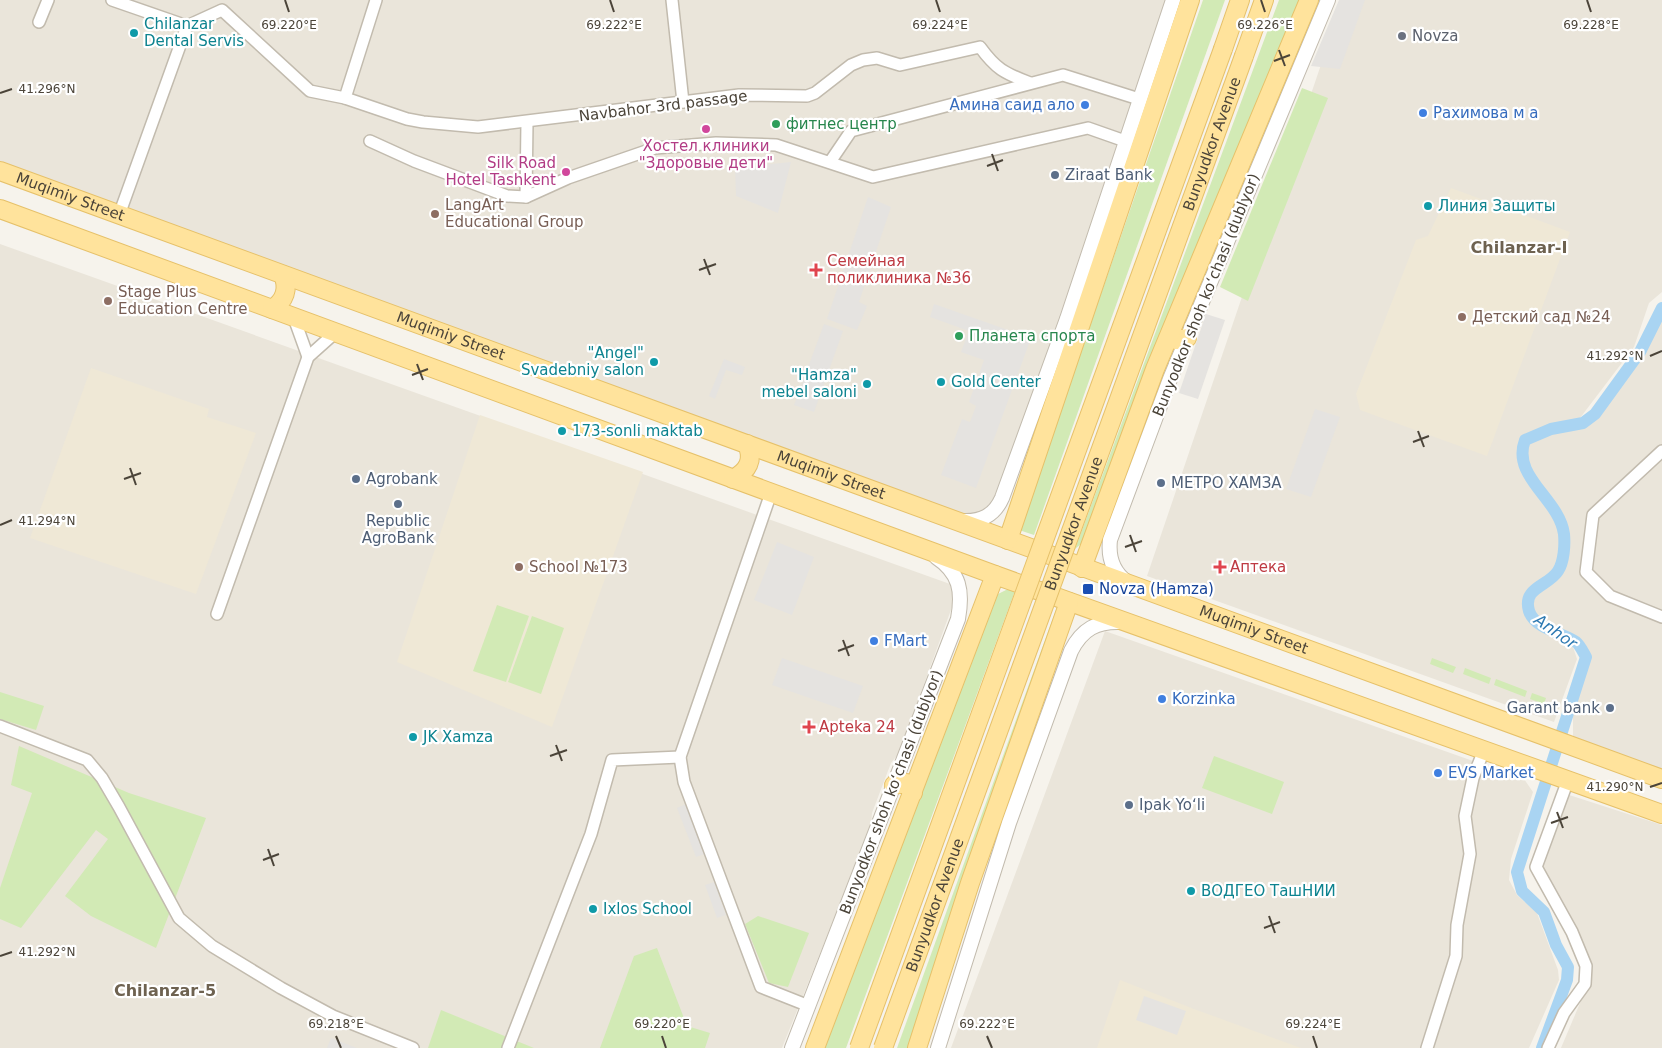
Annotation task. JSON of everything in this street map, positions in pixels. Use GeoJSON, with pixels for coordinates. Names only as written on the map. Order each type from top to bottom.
{"type":"FeatureCollection","features":[{"type":"Feature","properties":{"kind":"main road"},"geometry":{"type":"LineString","coordinates":[[1008,540],[1190,0]]}},
{"type":"Feature","properties":{"kind":"main road","name":"Bunyudkor Avenue"},"geometry":{"type":"LineString","coordinates":[[859,1048],[1240,0]]}},
{"type":"Feature","properties":{"kind":"main road","name":"Bunyudkor Avenue"},"geometry":{"type":"LineString","coordinates":[[883,1048],[1264,0]]}},
{"type":"Feature","properties":{"kind":"main road"},"geometry":{"type":"LineString","coordinates":[[1082,568],[1179,335],[1309,0]]}},
{"type":"Feature","properties":{"kind":"main road","name":"Muqimiy Street"},"geometry":{"type":"LineString","coordinates":[[0,171],[1662,779]]}},
{"type":"Feature","properties":{"kind":"main road"},"geometry":{"type":"LineString","coordinates":[[0,209],[995,576],[1662,814]]}},
{"type":"Feature","properties":{"kind":"main road"},"geometry":{"type":"LineString","coordinates":[[272,309],[280,303],[285,294],[286,285],[283,275]]}},
{"type":"Feature","properties":{"kind":"main road"},"geometry":{"type":"LineString","coordinates":[[733,479],[743,473],[750,464],[747,444]]}},
{"type":"Feature","properties":{"kind":"main road"},"geometry":{"type":"LineString","coordinates":[[815,1048],[995,576]]}},
{"type":"Feature","properties":{"kind":"main road"},"geometry":{"type":"LineString","coordinates":[[918,1048],[970,883],[1069,602]]}},
{"type":"Feature","properties":{"kind":"main road"},"geometry":{"type":"LineString","coordinates":[[894,785],[906,783],[913,793]]}},
{"type":"Feature","properties":{"kind":"street"},"geometry":{"type":"LineString","coordinates":[[39,22],[48,0]]}},
{"type":"Feature","properties":{"kind":"street"},"geometry":{"type":"LineString","coordinates":[[112,0],[188,26],[119,215]]}},
{"type":"Feature","properties":{"kind":"street"},"geometry":{"type":"LineString","coordinates":[[345,98],[376,0]]}},
{"type":"Feature","properties":{"kind":"street"},"geometry":{"type":"LineString","coordinates":[[672,0],[683,102]]}},
{"type":"Feature","properties":{"kind":"street"},"geometry":{"type":"LineString","coordinates":[[948,518],[977,520],[991,514],[1000,502],[1067,319],[1173,0]]}},
{"type":"Feature","properties":{"kind":"street","name":"Bunyodkor shoh koʻchasi (dublyor)"},"geometry":{"type":"LineString","coordinates":[[1134,587],[1115,570],[1110,556],[1110,540],[1179,335],[1328,0]]}},
{"type":"Feature","properties":{"kind":"street","name":"Navbahor 3rd passage"},"geometry":{"type":"LineString","coordinates":[[188,26],[224,5],[301,85],[310,91],[345,98],[407,119],[478,127],[739,95],[807,96],[815,93],[852,65],[863,60],[876,58],[900,65],[980,47],[992,64],[1002,73],[1030,84]]}},
{"type":"Feature","properties":{"kind":"street"},"geometry":{"type":"LineString","coordinates":[[830,162],[851,131],[1063,75],[1139,99]]}},
{"type":"Feature","properties":{"kind":"street"},"geometry":{"type":"LineString","coordinates":[[526,197],[527,122]]}},
{"type":"Feature","properties":{"kind":"street"},"geometry":{"type":"LineString","coordinates":[[370,142],[414,161],[507,196],[526,197],[568,178],[655,148],[716,143],[776,145],[873,177],[1088,128],[1125,141]]}},
{"type":"Feature","properties":{"kind":"street"},"geometry":{"type":"LineString","coordinates":[[294,318],[308,357]]}},
{"type":"Feature","properties":{"kind":"street"},"geometry":{"type":"LineString","coordinates":[[217,614],[308,357],[336,332]]}},
{"type":"Feature","properties":{"kind":"street"},"geometry":{"type":"LineString","coordinates":[[1662,451],[1593,515],[1586,572],[1610,596],[1662,617]]}},
{"type":"Feature","properties":{"kind":"street"},"geometry":{"type":"LineString","coordinates":[[771,493],[680,757],[684,782],[761,987],[809,1006]]}},
{"type":"Feature","properties":{"kind":"street","name":"Bunyodkor shoh koʻchasi (dublyor)"},"geometry":{"type":"LineString","coordinates":[[792,1048],[958,619],[961,588],[954,572],[945,563],[922,548]]}},
{"type":"Feature","properties":{"kind":"street"},"geometry":{"type":"LineString","coordinates":[[938,1048],[1009,823],[1071,651],[1080,635],[1094,625],[1111,622],[1132,624]]}},
{"type":"Feature","properties":{"kind":"street"},"geometry":{"type":"LineString","coordinates":[[0,726],[87,760],[102,778],[119,807],[179,918],[212,946],[281,988],[333,1016],[413,1048]]}},
{"type":"Feature","properties":{"kind":"street"},"geometry":{"type":"LineString","coordinates":[[1427,1048],[1456,956],[1458,925],[1470,854],[1465,816],[1473,778],[1484,750]]}},
{"type":"Feature","properties":{"kind":"street"},"geometry":{"type":"LineString","coordinates":[[508,1048],[591,834],[612,760],[680,757]]}},
{"type":"Feature","properties":{"kind":"street"},"geometry":{"type":"LineString","coordinates":[[1548,1048],[1564,1012],[1585,984],[1586,966],[1572,932],[1536,867],[1565,779]]}},
{"type":"Feature","properties":{"kind":"shaded area"},"geometry":{"type":"Polygon","coordinates":[[[0,0],[1173,0],[1006,488],[977,520],[0,171],[0,0]]]}},
{"type":"Feature","properties":{"kind":"shaded area"},"geometry":{"type":"Polygon","coordinates":[[[1339,0],[1365,0],[1340,69],[1311,66],[1339,0]]]}},
{"type":"Feature","properties":{"kind":"shaded area","name":"Chilanzar-I"},"geometry":{"type":"Polygon","coordinates":[[[1343,0],[1662,0],[1662,292],[1649,303],[1634,347],[1580,418],[1549,426],[1530,437],[1551,429],[1583,423],[1595,414],[1640,352],[1662,308],[1662,779],[1573,746],[1573,701],[1586,657],[1577,643],[1554,631],[1573,647],[1577,659],[1554,722],[1147,576],[1343,0]]]}},
{"type":"Feature","properties":{"kind":"shaded area"},"geometry":{"type":"Polygon","coordinates":[[[791,162],[778,213],[736,196],[735,168],[791,162]]]}},
{"type":"Feature","properties":{"kind":"shaded area","name":"Детский сад №24"},"geometry":{"type":"Polygon","coordinates":[[[1451,188],[1570,232],[1487,456],[1360,410],[1356,394],[1416,240],[1428,236],[1451,188]]]}},
{"type":"Feature","properties":{"kind":"shaded area"},"geometry":{"type":"Polygon","coordinates":[[[868,197],[891,207],[859,302],[867,306],[857,330],[827,319],[868,197]]]}},
{"type":"Feature","properties":{"kind":"shaded area","name":"Chilanzar-5"},"geometry":{"type":"Polygon","coordinates":[[[0,244],[950,584],[956,596],[899,753],[891,763],[872,813],[871,827],[782,1048],[0,1048],[0,244]]]}},
{"type":"Feature","properties":{"kind":"shaded area"},"geometry":{"type":"Polygon","coordinates":[[[934,304],[1031,338],[976,488],[941,475],[962,419],[970,422],[976,406],[969,402],[984,360],[961,352],[969,331],[930,317],[934,304]]]}},
{"type":"Feature","properties":{"kind":"shaded area"},"geometry":{"type":"Polygon","coordinates":[[[1206,314],[1225,320],[1198,399],[1179,393],[1206,314]]]}},
{"type":"Feature","properties":{"kind":"shaded area"},"geometry":{"type":"Polygon","coordinates":[[[824,324],[843,331],[814,412],[794,405],[824,324]]]}},
{"type":"Feature","properties":{"kind":"shaded area"},"geometry":{"type":"Polygon","coordinates":[[[724,359],[745,367],[742,375],[726,370],[715,399],[709,396],[724,359]]]}},
{"type":"Feature","properties":{"kind":"shaded area"},"geometry":{"type":"Polygon","coordinates":[[[91,368],[209,409],[207,417],[256,433],[196,594],[30,538],[91,368]]]}},
{"type":"Feature","properties":{"kind":"shaded area"},"geometry":{"type":"Polygon","coordinates":[[[1315,409],[1340,417],[1311,497],[1286,489],[1315,409]]]}},
{"type":"Feature","properties":{"kind":"shaded area","name":"School №173"},"geometry":{"type":"Polygon","coordinates":[[[480,415],[643,472],[552,727],[397,662],[480,415]]]}},
{"type":"Feature","properties":{"kind":"shaded area"},"geometry":{"type":"Polygon","coordinates":[[[777,542],[814,557],[792,615],[754,600],[777,542]]]}},
{"type":"Feature","properties":{"kind":"shaded area"},"geometry":{"type":"Polygon","coordinates":[[[1105,631],[1524,779],[1533,792],[1511,859],[1509,880],[1517,895],[1537,913],[1558,970],[1559,980],[1529,1048],[951,1048],[1105,631]]]}},
{"type":"Feature","properties":{"kind":"shaded area"},"geometry":{"type":"Polygon","coordinates":[[[782,658],[863,686],[853,713],[772,685],[782,658]]]}},
{"type":"Feature","properties":{"kind":"shaded area"},"geometry":{"type":"Polygon","coordinates":[[[1563,793],[1662,825],[1662,1048],[1561,1048],[1583,996],[1588,973],[1538,875],[1563,793]]]}},
{"type":"Feature","properties":{"kind":"shaded area"},"geometry":{"type":"Polygon","coordinates":[[[686,804],[705,854],[696,857],[677,808],[686,804]]]}},
{"type":"Feature","properties":{"kind":"shaded area"},"geometry":{"type":"Polygon","coordinates":[[[714,882],[726,915],[717,918],[705,885],[714,882]]]}},
{"type":"Feature","properties":{"kind":"shaded area"},"geometry":{"type":"Polygon","coordinates":[[[1120,980],[1194,1009],[1301,1048],[1097,1048],[1120,980]]]}},
{"type":"Feature","properties":{"kind":"shaded area"},"geometry":{"type":"Polygon","coordinates":[[[1144,996],[1186,1011],[1177,1035],[1136,1020],[1144,996]]]}},
{"type":"Feature","properties":{"kind":"shaded area"},"geometry":{"type":"Polygon","coordinates":[[[331,1038],[357,1048],[327,1048],[331,1038]]]}},
{"type":"Feature","properties":{"kind":"green space"},"geometry":{"type":"Polygon","coordinates":[[[1203,0],[1225,0],[1034,535],[1019,530],[1203,0]]]}},
{"type":"Feature","properties":{"kind":"green space"},"geometry":{"type":"Polygon","coordinates":[[[1279,0],[1302,0],[1144,374],[1082,543],[1075,549],[1279,0]]]}},
{"type":"Feature","properties":{"kind":"green space"},"geometry":{"type":"Polygon","coordinates":[[[1302,88],[1328,98],[1248,301],[1220,287],[1302,88]]]}},
{"type":"Feature","properties":{"kind":"green space"},"geometry":{"type":"Polygon","coordinates":[[[1008,589],[1015,591],[846,1048],[822,1048],[943,738],[993,601],[996,595],[1008,589]]]}},
{"type":"Feature","properties":{"kind":"green space"},"geometry":{"type":"Polygon","coordinates":[[[497,605],[529,616],[506,682],[473,671],[497,605]]]}},
{"type":"Feature","properties":{"kind":"green space"},"geometry":{"type":"Polygon","coordinates":[[[1057,607],[1058,611],[910,1048],[897,1048],[1057,607]]]}},
{"type":"Feature","properties":{"kind":"green space"},"geometry":{"type":"Polygon","coordinates":[[[532,616],[564,628],[541,694],[508,682],[532,616]]]}},
{"type":"Feature","properties":{"kind":"green space"},"geometry":{"type":"Polygon","coordinates":[[[1432,658],[1456,667],[1453,673],[1430,664],[1432,658]]]}},
{"type":"Feature","properties":{"kind":"green space"},"geometry":{"type":"Polygon","coordinates":[[[1465,668],[1491,678],[1489,684],[1463,674],[1465,668]]]}},
{"type":"Feature","properties":{"kind":"green space"},"geometry":{"type":"Polygon","coordinates":[[[1496,679],[1527,691],[1525,697],[1494,685],[1496,679]]]}},
{"type":"Feature","properties":{"kind":"green space"},"geometry":{"type":"Polygon","coordinates":[[[0,692],[44,706],[36,730],[0,719],[0,692]]]}},
{"type":"Feature","properties":{"kind":"green space"},"geometry":{"type":"Polygon","coordinates":[[[1532,693],[1546,698],[1544,704],[1530,699],[1532,693]]]}},
{"type":"Feature","properties":{"kind":"green space"},"geometry":{"type":"Polygon","coordinates":[[[19,746],[129,793],[206,818],[156,948],[91,916],[65,896],[108,839],[96,830],[21,928],[0,919],[0,888],[32,793],[11,785],[19,746]]]}},
{"type":"Feature","properties":{"kind":"green space"},"geometry":{"type":"Polygon","coordinates":[[[1214,756],[1284,782],[1272,814],[1202,788],[1214,756]]]}},
{"type":"Feature","properties":{"kind":"green space"},"geometry":{"type":"Polygon","coordinates":[[[758,916],[809,933],[788,987],[769,983],[745,924],[758,916]]]}},
{"type":"Feature","properties":{"kind":"green space"},"geometry":{"type":"Polygon","coordinates":[[[657,948],[687,1026],[710,1033],[705,1048],[600,1048],[634,956],[657,948]]]}},
{"type":"Feature","properties":{"kind":"green space"},"geometry":{"type":"Polygon","coordinates":[[[441,1010],[534,1048],[428,1048],[441,1010]]]}},
{"type":"Feature","properties":{"kind":"waterway","name":"Anhor"},"geometry":{"type":"LineString","coordinates":[[1542,1048],[1567,980],[1568,967],[1556,945],[1544,912],[1522,891],[1517,872],[1586,657],[1576,642],[1549,630],[1537,622],[1529,611],[1529,597],[1554,576],[1562,563],[1564,534],[1554,509],[1530,477],[1524,465],[1522,453],[1525,440],[1551,429],[1583,423],[1595,414],[1640,352],[1662,308]]}},
{"type":"Feature","properties":{"kind":"place","name":"Chilаnzаr Dental Servis"},"geometry":{"type":"Point","coordinates":[134,33]}},
{"type":"Feature","properties":{"kind":"place","name":"Novza"},"geometry":{"type":"Point","coordinates":[1402,36]}},
{"type":"Feature","properties":{"kind":"place","name":"Амина саид ало"},"geometry":{"type":"Point","coordinates":[1085,105]}},
{"type":"Feature","properties":{"kind":"place","name":"Рахимова м а"},"geometry":{"type":"Point","coordinates":[1423,113]}},
{"type":"Feature","properties":{"kind":"place","name":"фитнес центр"},"geometry":{"type":"Point","coordinates":[776,124]}},
{"type":"Feature","properties":{"kind":"place","name":"Хостел клиники \"Здоровые дети\""},"geometry":{"type":"Point","coordinates":[706,129]}},
{"type":"Feature","properties":{"kind":"place","name":"Silk Road Hotel Tashkent"},"geometry":{"type":"Point","coordinates":[566,172]}},
{"type":"Feature","properties":{"kind":"place","name":"Ziraat Bank"},"geometry":{"type":"Point","coordinates":[1055,175]}},
{"type":"Feature","properties":{"kind":"place","name":"Линия Защиты"},"geometry":{"type":"Point","coordinates":[1428,206]}},
{"type":"Feature","properties":{"kind":"place","name":"LangArt Educational Group"},"geometry":{"type":"Point","coordinates":[435,214]}},
{"type":"Feature","properties":{"kind":"place","name":"Семейная поликлиника №36"},"geometry":{"type":"Point","coordinates":[816,270]}},
{"type":"Feature","properties":{"kind":"place","name":"Stage Plus Education Centre"},"geometry":{"type":"Point","coordinates":[108,301]}},
{"type":"Feature","properties":{"kind":"place","name":"Детский сад №24"},"geometry":{"type":"Point","coordinates":[1462,317]}},
{"type":"Feature","properties":{"kind":"place","name":"Планета спорта"},"geometry":{"type":"Point","coordinates":[959,336]}},
{"type":"Feature","properties":{"kind":"place","name":"\"Angel\" Svadebniy salon"},"geometry":{"type":"Point","coordinates":[654,362]}},
{"type":"Feature","properties":{"kind":"place","name":"Gold Center"},"geometry":{"type":"Point","coordinates":[941,382]}},
{"type":"Feature","properties":{"kind":"place","name":"\"Hamza\" mebel saloni"},"geometry":{"type":"Point","coordinates":[867,384]}},
{"type":"Feature","properties":{"kind":"place","name":"173-sonli maktab"},"geometry":{"type":"Point","coordinates":[562,431]}},
{"type":"Feature","properties":{"kind":"place","name":"Agrobank"},"geometry":{"type":"Point","coordinates":[356,479]}},
{"type":"Feature","properties":{"kind":"place","name":"МЕТРО ХАМЗА"},"geometry":{"type":"Point","coordinates":[1161,483]}},
{"type":"Feature","properties":{"kind":"place","name":"Republic AgroBank"},"geometry":{"type":"Point","coordinates":[398,504]}},
{"type":"Feature","properties":{"kind":"place","name":"School №173"},"geometry":{"type":"Point","coordinates":[519,567]}},
{"type":"Feature","properties":{"kind":"place","name":"Аптека"},"geometry":{"type":"Point","coordinates":[1220,567]}},
{"type":"Feature","properties":{"kind":"place","name":"Novza (Hamza)"},"geometry":{"type":"Point","coordinates":[1088,589]}},
{"type":"Feature","properties":{"kind":"place","name":"FMart"},"geometry":{"type":"Point","coordinates":[874,641]}},
{"type":"Feature","properties":{"kind":"place","name":"Korzinka"},"geometry":{"type":"Point","coordinates":[1162,699]}},
{"type":"Feature","properties":{"kind":"place","name":"Garant bank"},"geometry":{"type":"Point","coordinates":[1610,708]}},
{"type":"Feature","properties":{"kind":"place","name":"Apteka 24"},"geometry":{"type":"Point","coordinates":[809,727]}},
{"type":"Feature","properties":{"kind":"place","name":"JK Xamza"},"geometry":{"type":"Point","coordinates":[413,737]}},
{"type":"Feature","properties":{"kind":"place","name":"EVS Market"},"geometry":{"type":"Point","coordinates":[1438,773]}},
{"type":"Feature","properties":{"kind":"place","name":"Ipak Yoʻli"},"geometry":{"type":"Point","coordinates":[1129,805]}},
{"type":"Feature","properties":{"kind":"place","name":"ВОДГЕО ТашНИИ"},"geometry":{"type":"Point","coordinates":[1191,891]}},
{"type":"Feature","properties":{"kind":"place","name":"Ixlos School"},"geometry":{"type":"Point","coordinates":[593,909]}},
{"type":"Feature","properties":{"kind":"district","name":"Chilanzar-I"},"geometry":{"type":"Point","coordinates":[1519,247]}},
{"type":"Feature","properties":{"kind":"district","name":"Chilanzar-5"},"geometry":{"type":"Point","coordinates":[165,990]}}]}
